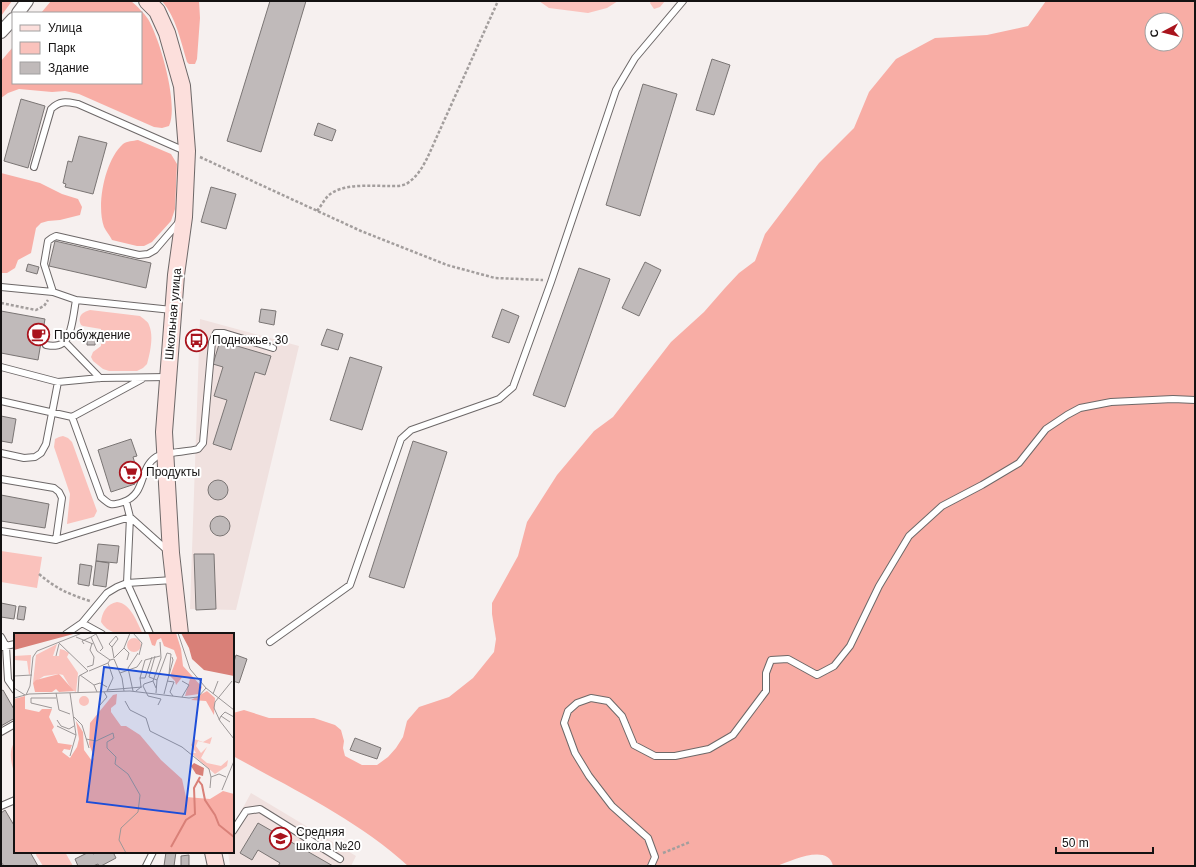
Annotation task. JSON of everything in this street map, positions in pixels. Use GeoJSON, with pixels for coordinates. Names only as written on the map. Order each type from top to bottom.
{"type":"FeatureCollection","features":[{"type":"Feature","properties":{"kind":"main road","name":"Школьная улица"},"geometry":{"type":"LineString","coordinates":[[147,1],[157,11],[167,33],[182,86],[187,151],[184,216],[176,274],[164,432],[164,454],[173,580],[180,633]]}},
{"type":"Feature","properties":{"kind":"main road"},"geometry":{"type":"LineString","coordinates":[[213,853],[216,866]]}},
{"type":"Feature","properties":{"kind":"street"},"geometry":{"type":"LineString","coordinates":[[19,12],[27,1]]}},
{"type":"Feature","properties":{"kind":"street"},"geometry":{"type":"LineString","coordinates":[[1,32],[12,20]]}},
{"type":"Feature","properties":{"kind":"lane"},"geometry":{"type":"LineString","coordinates":[[270,642],[350,585],[401,439],[411,430],[498,399],[513,387],[551,282],[616,90],[635,58],[683,1]]}},
{"type":"Feature","properties":{"kind":"lane"},"geometry":{"type":"LineString","coordinates":[[34,167],[51,109],[55,105],[64,101],[78,104],[187,151]]}},
{"type":"Feature","properties":{"kind":"lane"},"geometry":{"type":"LineString","coordinates":[[53,292],[44,264],[48,241],[52,238],[56,236],[139,255],[148,254],[155,250],[184,216]]}},
{"type":"Feature","properties":{"kind":"lane"},"geometry":{"type":"LineString","coordinates":[[1,287],[53,292],[76,300],[174,310]]}},
{"type":"Feature","properties":{"kind":"lane"},"geometry":{"type":"LineString","coordinates":[[46,345],[55,346],[64,342],[69,334],[76,300]]}},
{"type":"Feature","properties":{"kind":"lane"},"geometry":{"type":"LineString","coordinates":[[72,417],[101,497],[108,503],[114,505],[126,501],[134,496],[140,487],[150,463],[156,457],[164,454],[198,449],[202,443],[212,342],[216,333],[224,333],[273,348]]}},
{"type":"Feature","properties":{"kind":"lane"},"geometry":{"type":"LineString","coordinates":[[64,342],[100,378]]}},
{"type":"Feature","properties":{"kind":"lane"},"geometry":{"type":"LineString","coordinates":[[1,367],[58,382],[100,378],[168,377]]}},
{"type":"Feature","properties":{"kind":"lane"},"geometry":{"type":"LineString","coordinates":[[1,401],[72,417],[144,378]]}},
{"type":"Feature","properties":{"kind":"lane"},"geometry":{"type":"LineString","coordinates":[[1,453],[24,458],[35,457],[41,453],[46,444],[58,382]]}},
{"type":"Feature","properties":{"kind":"lane"},"geometry":{"type":"LineString","coordinates":[[651,866],[655,857],[648,838],[612,806],[589,776],[575,753],[564,723],[568,711],[577,703],[591,698],[608,701],[622,716],[634,745],[655,756],[675,756],[709,749],[733,735],[766,691],[766,673],[771,660],[788,659],[817,675],[834,666],[850,646],[879,586],[909,536],[942,506],[1019,463],[1046,429],[1080,408],[1111,402],[1173,399],[1195,400]]}},
{"type":"Feature","properties":{"kind":"lane"},"geometry":{"type":"LineString","coordinates":[[1,479],[54,488],[59,492],[62,498],[56,540]]}},
{"type":"Feature","properties":{"kind":"lane"},"geometry":{"type":"LineString","coordinates":[[126,501],[130,517],[127,584],[150,633]]}},
{"type":"Feature","properties":{"kind":"lane"},"geometry":{"type":"LineString","coordinates":[[130,517],[171,553]]}},
{"type":"Feature","properties":{"kind":"lane"},"geometry":{"type":"LineString","coordinates":[[1,531],[56,540],[130,517]]}},
{"type":"Feature","properties":{"kind":"lane"},"geometry":{"type":"LineString","coordinates":[[67,633],[82,623],[107,593],[117,587],[127,584],[173,580]]}},
{"type":"Feature","properties":{"kind":"lane"},"geometry":{"type":"LineString","coordinates":[[82,623],[100,633]]}},
{"type":"Feature","properties":{"kind":"lane"},"geometry":{"type":"LineString","coordinates":[[1,637],[4,646],[8,680],[14,689]]}},
{"type":"Feature","properties":{"kind":"lane"},"geometry":{"type":"LineString","coordinates":[[4,646],[14,644]]}},
{"type":"Feature","properties":{"kind":"lane"},"geometry":{"type":"LineString","coordinates":[[1,732],[14,725]]}},
{"type":"Feature","properties":{"kind":"lane"},"geometry":{"type":"LineString","coordinates":[[1,806],[14,800]]}},
{"type":"Feature","properties":{"kind":"lane"},"geometry":{"type":"LineString","coordinates":[[234,829],[246,811],[260,809],[340,859]]}},
{"type":"Feature","properties":{"kind":"lane"},"geometry":{"type":"LineString","coordinates":[[146,866],[153,853]]}},
{"type":"Feature","properties":{"kind":"path"},"geometry":{"type":"LineString","coordinates":[[317,211],[329,195],[343,188],[364,186],[398,186],[408,183],[413,178],[422,167],[430,152],[498,1]]}},
{"type":"Feature","properties":{"kind":"path"},"geometry":{"type":"LineString","coordinates":[[187,151],[361,231],[447,265],[495,278],[551,282]]}},
{"type":"Feature","properties":{"kind":"path"},"geometry":{"type":"LineString","coordinates":[[1,303],[36,310],[44,306]]}},
{"type":"Feature","properties":{"kind":"path"},"geometry":{"type":"LineString","coordinates":[[39,574],[52,586],[61,591],[98,604]]}},
{"type":"Feature","properties":{"kind":"path"},"geometry":{"type":"LineString","coordinates":[[655,857],[690,842]]}},
{"type":"Feature","properties":{"kind":"shaded area"},"geometry":{"type":"Polygon","coordinates":[[[1,1],[12,1],[1,16],[1,1]]]}},
{"type":"Feature","properties":{"kind":"shaded area"},"geometry":{"type":"Polygon","coordinates":[[[51,1],[131,1],[142,12],[42,12],[51,1]]]}},
{"type":"Feature","properties":{"kind":"shaded area"},"geometry":{"type":"Polygon","coordinates":[[[162,1],[199,1],[200,18],[197,59],[195,64],[189,64],[187,62],[171,14],[162,1]]]}},
{"type":"Feature","properties":{"kind":"shaded area"},"geometry":{"type":"Polygon","coordinates":[[[1046,1],[1195,1],[1195,866],[833,866],[830,859],[817,855],[800,858],[777,866],[408,866],[389,849],[368,834],[324,806],[234,757],[234,713],[244,710],[269,718],[314,718],[335,725],[341,730],[344,741],[343,748],[345,756],[362,765],[377,765],[388,757],[396,748],[403,737],[407,721],[419,707],[449,697],[473,678],[494,652],[496,639],[492,614],[492,603],[518,556],[527,522],[557,475],[594,431],[613,417],[671,342],[704,312],[739,273],[755,261],[765,234],[819,163],[854,128],[869,92],[896,59],[935,38],[987,35],[1028,26],[1046,1]]]}},
{"type":"Feature","properties":{"kind":"shaded area"},"geometry":{"type":"Polygon","coordinates":[[[142,12],[153,28],[167,72],[172,103],[169,126],[162,128],[154,127],[79,94],[65,91],[52,92],[19,89],[8,93],[1,98],[1,61],[12,48],[12,84],[142,84],[142,12]]]}},
{"type":"Feature","properties":{"kind":"shaded area"},"geometry":{"type":"Polygon","coordinates":[[[138,140],[171,154],[177,164],[175,209],[171,221],[152,242],[144,246],[137,246],[112,240],[104,227],[101,207],[104,183],[111,161],[123,144],[138,140]]]}},
{"type":"Feature","properties":{"kind":"shaded area"},"geometry":{"type":"Polygon","coordinates":[[[1,173],[40,183],[62,194],[78,199],[82,207],[80,215],[41,223],[36,228],[31,253],[18,260],[15,268],[7,273],[1,273],[1,173]]]}},
{"type":"Feature","properties":{"kind":"shaded area"},"geometry":{"type":"Polygon","coordinates":[[[200,319],[299,346],[236,610],[190,609],[200,319]]]}},
{"type":"Feature","properties":{"kind":"shaded area","name":"Средняя школа №20"},"geometry":{"type":"Polygon","coordinates":[[[251,793],[356,856],[351,866],[230,866],[228,853],[234,853],[234,824],[251,793]]]}},
{"type":"Feature","properties":{"kind":"green space"},"geometry":{"type":"Polygon","coordinates":[[[539,1],[618,1],[607,8],[588,13],[549,8],[539,1]]]}},
{"type":"Feature","properties":{"kind":"green space"},"geometry":{"type":"Polygon","coordinates":[[[651,1],[665,1],[660,7],[654,9],[650,3],[651,1]]]}},
{"type":"Feature","properties":{"kind":"green space"},"geometry":{"type":"Polygon","coordinates":[[[90,310],[140,316],[148,322],[151,334],[151,344],[147,364],[143,368],[137,371],[109,371],[103,369],[93,361],[91,357],[93,352],[101,346],[101,329],[83,326],[80,322],[81,315],[90,310]]]}},
{"type":"Feature","properties":{"kind":"green space"},"geometry":{"type":"Polygon","coordinates":[[[63,436],[72,442],[97,511],[94,517],[67,524],[70,494],[54,447],[55,439],[63,436]]]}},
{"type":"Feature","properties":{"kind":"green space"},"geometry":{"type":"Polygon","coordinates":[[[1,551],[42,557],[37,588],[1,582],[1,551]]]}},
{"type":"Feature","properties":{"kind":"green space"},"geometry":{"type":"Polygon","coordinates":[[[113,603],[122,603],[130,610],[143,633],[117,633],[105,627],[101,622],[104,612],[113,603]]]}},
{"type":"Feature","properties":{"kind":"green space"},"geometry":{"type":"Polygon","coordinates":[[[14,744],[14,771],[11,762],[11,749],[14,744]]]}},
{"type":"Feature","properties":{"kind":"green space"},"geometry":{"type":"Polygon","coordinates":[[[37,853],[66,853],[73,866],[43,866],[36,855],[37,853]]]}},
{"type":"Feature","properties":{"kind":"building"},"geometry":{"type":"Polygon","coordinates":[[[270,1],[306,1],[261,152],[227,141],[270,1]]]}},
{"type":"Feature","properties":{"kind":"building"},"geometry":{"type":"Polygon","coordinates":[[[712,59],[730,65],[714,115],[696,110],[712,59]]]}},
{"type":"Feature","properties":{"kind":"building"},"geometry":{"type":"Polygon","coordinates":[[[643,84],[677,94],[640,216],[606,205],[643,84]]]}},
{"type":"Feature","properties":{"kind":"building"},"geometry":{"type":"Polygon","coordinates":[[[21,99],[45,106],[28,168],[4,161],[21,99]]]}},
{"type":"Feature","properties":{"kind":"building"},"geometry":{"type":"Polygon","coordinates":[[[318,123],[336,130],[332,141],[314,135],[318,123]]]}},
{"type":"Feature","properties":{"kind":"building"},"geometry":{"type":"Polygon","coordinates":[[[79,136],[107,143],[93,194],[65,187],[66,184],[63,183],[68,161],[72,162],[79,136]]]}},
{"type":"Feature","properties":{"kind":"building"},"geometry":{"type":"Polygon","coordinates":[[[211,187],[236,194],[226,229],[201,222],[211,187]]]}},
{"type":"Feature","properties":{"kind":"building"},"geometry":{"type":"Polygon","coordinates":[[[55,241],[151,263],[146,288],[49,266],[55,241]]]}},
{"type":"Feature","properties":{"kind":"building"},"geometry":{"type":"Polygon","coordinates":[[[645,262],[661,270],[639,316],[622,308],[645,262]]]}},
{"type":"Feature","properties":{"kind":"building"},"geometry":{"type":"Polygon","coordinates":[[[28,264],[39,267],[37,274],[26,271],[28,264]]]}},
{"type":"Feature","properties":{"kind":"building"},"geometry":{"type":"Polygon","coordinates":[[[579,268],[610,279],[565,407],[533,395],[579,268]]]}},
{"type":"Feature","properties":{"kind":"building"},"geometry":{"type":"Polygon","coordinates":[[[261,309],[276,311],[274,325],[259,322],[261,309]]]}},
{"type":"Feature","properties":{"kind":"building"},"geometry":{"type":"Polygon","coordinates":[[[502,309],[519,316],[509,343],[492,337],[502,309]]]}},
{"type":"Feature","properties":{"kind":"building"},"geometry":{"type":"Polygon","coordinates":[[[1,311],[45,319],[38,360],[1,353],[1,311]]]}},
{"type":"Feature","properties":{"kind":"building"},"geometry":{"type":"Polygon","coordinates":[[[327,329],[343,334],[338,350],[321,345],[327,329]]]}},
{"type":"Feature","properties":{"kind":"building"},"geometry":{"type":"Polygon","coordinates":[[[87,332],[96,333],[95,345],[87,345],[87,332]]]}},
{"type":"Feature","properties":{"kind":"building"},"geometry":{"type":"Polygon","coordinates":[[[220,341],[271,356],[265,375],[255,372],[231,450],[213,444],[227,400],[214,396],[223,367],[213,364],[220,341]]]}},
{"type":"Feature","properties":{"kind":"building"},"geometry":{"type":"Polygon","coordinates":[[[350,357],[382,367],[362,430],[330,420],[350,357]]]}},
{"type":"Feature","properties":{"kind":"building"},"geometry":{"type":"Polygon","coordinates":[[[1,416],[16,419],[12,443],[1,441],[1,416]]]}},
{"type":"Feature","properties":{"kind":"building"},"geometry":{"type":"Polygon","coordinates":[[[131,439],[137,456],[133,457],[136,467],[130,469],[135,484],[111,492],[98,450],[131,439]]]}},
{"type":"Feature","properties":{"kind":"building"},"geometry":{"type":"Polygon","coordinates":[[[413,441],[447,452],[404,588],[369,577],[413,441]]]}},
{"type":"Feature","properties":{"kind":"building"},"geometry":{"type":"Polygon","coordinates":[[[218,480],[225,483],[228,490],[225,497],[218,500],[211,497],[208,490],[211,483],[218,480]]]}},
{"type":"Feature","properties":{"kind":"building"},"geometry":{"type":"Polygon","coordinates":[[[1,495],[49,504],[45,528],[1,521],[1,495]]]}},
{"type":"Feature","properties":{"kind":"building"},"geometry":{"type":"Polygon","coordinates":[[[220,516],[227,519],[230,526],[227,533],[220,536],[213,533],[210,526],[213,519],[220,516]]]}},
{"type":"Feature","properties":{"kind":"building"},"geometry":{"type":"Polygon","coordinates":[[[98,544],[119,546],[117,563],[96,561],[98,544]]]}},
{"type":"Feature","properties":{"kind":"building"},"geometry":{"type":"Polygon","coordinates":[[[194,554],[214,554],[216,609],[196,610],[194,554]]]}},
{"type":"Feature","properties":{"kind":"building"},"geometry":{"type":"Polygon","coordinates":[[[96,561],[109,563],[106,587],[93,585],[96,561]]]}},
{"type":"Feature","properties":{"kind":"building"},"geometry":{"type":"Polygon","coordinates":[[[80,564],[92,566],[89,586],[78,584],[80,564]]]}},
{"type":"Feature","properties":{"kind":"building"},"geometry":{"type":"Polygon","coordinates":[[[1,603],[16,606],[14,619],[1,617],[1,603]]]}},
{"type":"Feature","properties":{"kind":"building"},"geometry":{"type":"Polygon","coordinates":[[[19,606],[26,607],[24,620],[17,619],[19,606]]]}},
{"type":"Feature","properties":{"kind":"building"},"geometry":{"type":"Polygon","coordinates":[[[236,655],[247,659],[239,683],[234,681],[234,662],[236,655]]]}},
{"type":"Feature","properties":{"kind":"building"},"geometry":{"type":"Polygon","coordinates":[[[3,690],[14,709],[14,719],[1,726],[1,691],[3,690]]]}},
{"type":"Feature","properties":{"kind":"building"},"geometry":{"type":"Polygon","coordinates":[[[355,738],[381,748],[377,759],[350,750],[355,738]]]}},
{"type":"Feature","properties":{"kind":"building"},"geometry":{"type":"Polygon","coordinates":[[[5,810],[14,825],[14,853],[31,853],[38,866],[4,866],[1,862],[1,813],[5,810]]]}},
{"type":"Feature","properties":{"kind":"building"},"geometry":{"type":"Polygon","coordinates":[[[258,823],[333,866],[278,866],[280,863],[258,850],[252,860],[240,853],[258,823]]]}},
{"type":"Feature","properties":{"kind":"building"},"geometry":{"type":"Polygon","coordinates":[[[87,853],[114,853],[116,858],[101,866],[98,864],[93,866],[78,866],[75,859],[87,853]]]}},
{"type":"Feature","properties":{"kind":"building"},"geometry":{"type":"Polygon","coordinates":[[[166,853],[176,853],[174,866],[164,866],[166,853]]]}},
{"type":"Feature","properties":{"kind":"building"},"geometry":{"type":"Polygon","coordinates":[[[189,855],[189,866],[181,866],[181,856],[189,855]]]}},
{"type":"Feature","properties":{"kind":"place","name":"Пробуждение"},"geometry":{"type":"Point","coordinates":[39,335]}},
{"type":"Feature","properties":{"kind":"place","name":"Подножье, 30"},"geometry":{"type":"Point","coordinates":[196,340]}},
{"type":"Feature","properties":{"kind":"place","name":"Продукты"},"geometry":{"type":"Point","coordinates":[130,472]}},
{"type":"Feature","properties":{"kind":"place","name":"Средняя школа №20"},"geometry":{"type":"Point","coordinates":[281,839]}}]}
